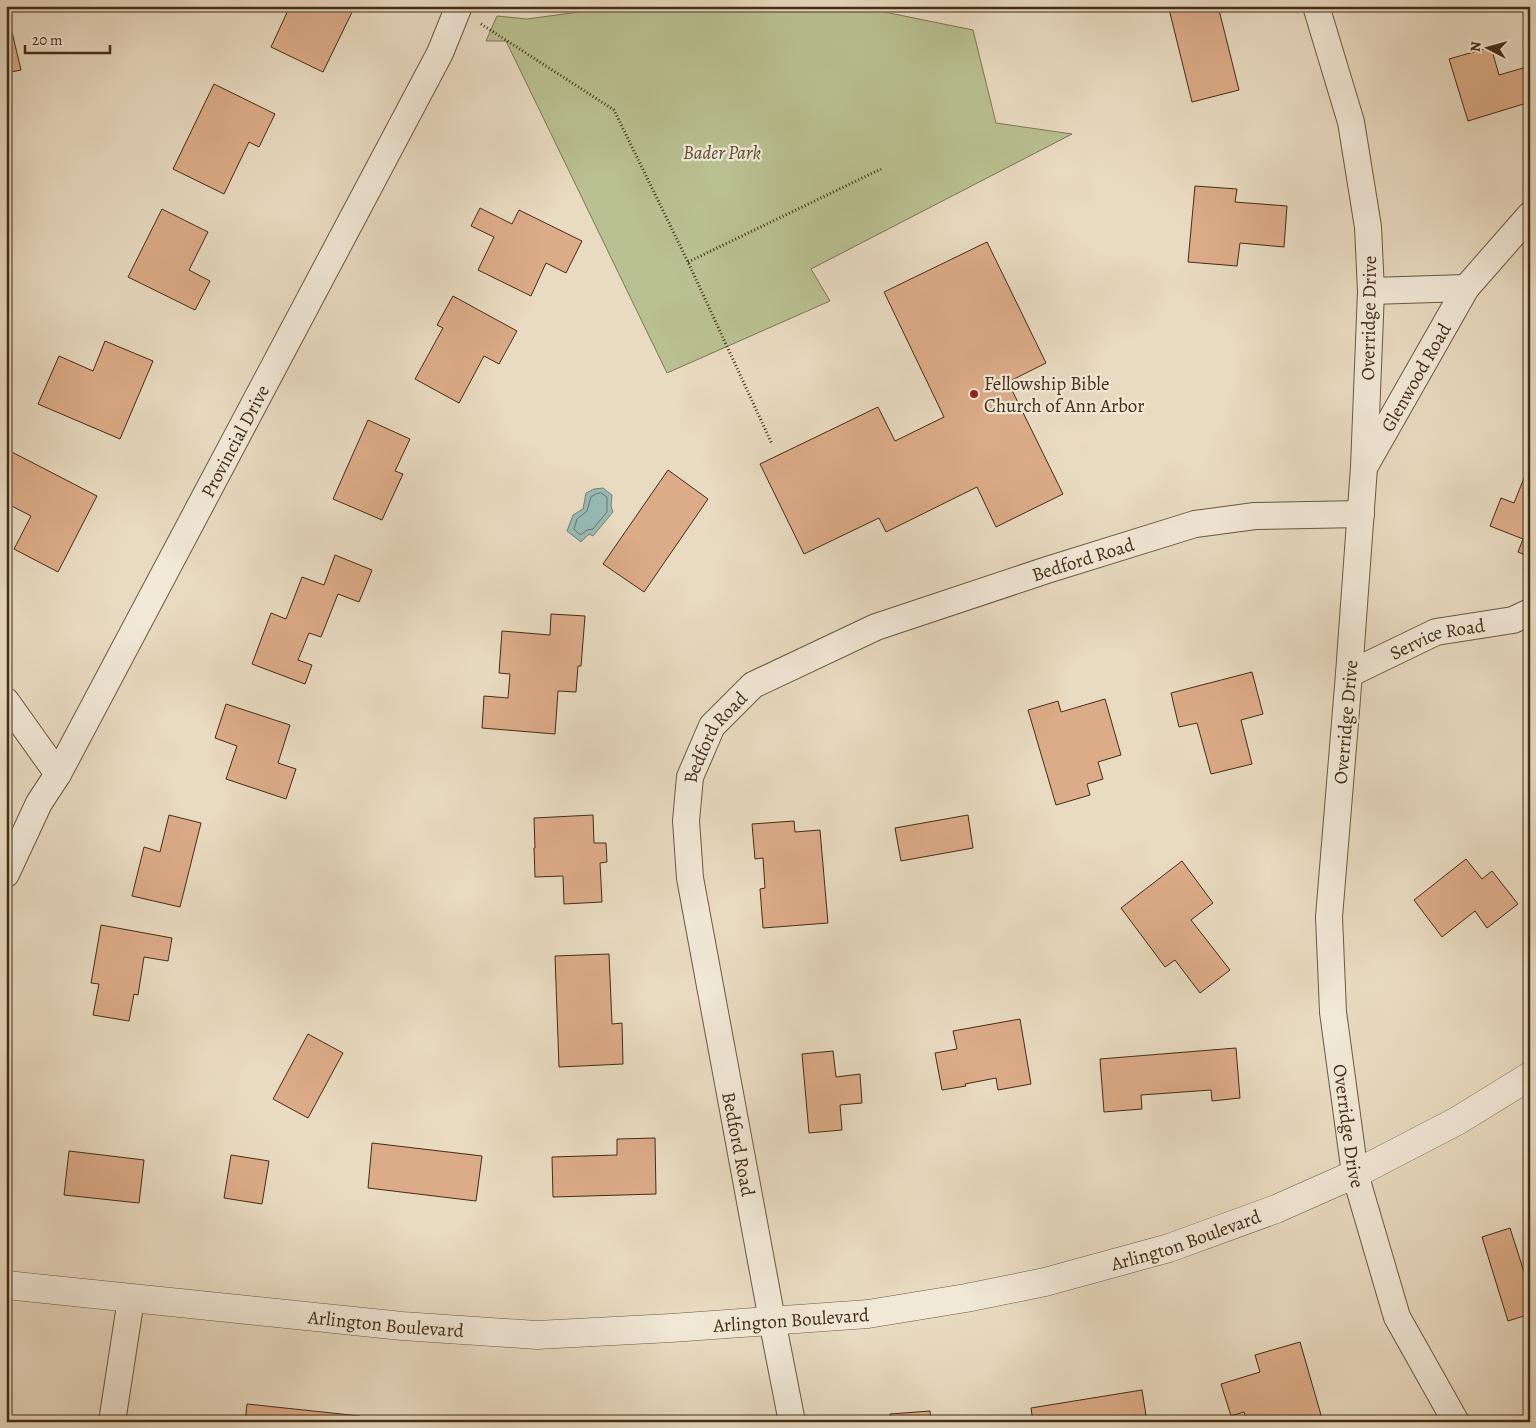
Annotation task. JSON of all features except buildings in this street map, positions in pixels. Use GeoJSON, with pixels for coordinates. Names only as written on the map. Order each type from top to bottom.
{"type":"FeatureCollection","features":[{"type":"Feature","properties":{"kind":"street","name":"Overridge Drive"},"geometry":{"type":"LineString","coordinates":[[1316,6],[1351,122],[1368,227],[1371,291],[1361,514],[1329,917],[1333,1012],[1356,1174],[1397,1317],[1456,1422]]}},
{"type":"Feature","properties":{"kind":"street","name":"Provincial Drive"},"geometry":{"type":"LineString","coordinates":[[6,874],[39,804],[58,774],[440,53],[458,8]]}},
{"type":"Feature","properties":{"kind":"street","name":"Glenwood Road"},"geometry":{"type":"LineString","coordinates":[[1364,466],[1466,288],[1530,215]]}},
{"type":"Feature","properties":{"kind":"street"},"geometry":{"type":"LineString","coordinates":[[1371,291],[1466,288]]}},
{"type":"Feature","properties":{"kind":"street","name":"Bedford Road"},"geometry":{"type":"LineString","coordinates":[[792,1422],[690,878],[686,821],[690,777],[712,726],[753,685],[876,627],[1046,570],[1195,524],[1255,516],[1361,514]]}},
{"type":"Feature","properties":{"kind":"street","name":"Service Road"},"geometry":{"type":"LineString","coordinates":[[1349,674],[1436,632],[1513,620],[1530,612]]}},
{"type":"Feature","properties":{"kind":"street"},"geometry":{"type":"LineString","coordinates":[[6,701],[58,774]]}},
{"type":"Feature","properties":{"kind":"street","name":"Arlington Boulevard"},"geometry":{"type":"LineString","coordinates":[[6,1285],[402,1326],[537,1335],[672,1328],[868,1314],[966,1298],[1045,1282],[1169,1248],[1276,1209],[1356,1174],[1457,1121],[1530,1076]]}},
{"type":"Feature","properties":{"kind":"street"},"geometry":{"type":"LineString","coordinates":[[112,1422],[132,1298]]}},
{"type":"Feature","properties":{"kind":"path"},"geometry":{"type":"LineString","coordinates":[[458,8],[614,110],[688,262],[772,444]]}},
{"type":"Feature","properties":{"kind":"path"},"geometry":{"type":"LineString","coordinates":[[688,262],[881,169]]}},
{"type":"Feature","properties":{"kind":"green space","name":"Bader Park"},"geometry":{"type":"Polygon","coordinates":[[[623,6],[855,6],[973,30],[996,123],[1072,134],[811,269],[830,301],[667,373],[506,41],[486,41],[497,16],[527,19],[623,6]]]}},
{"type":"Feature","properties":{"kind":"water"},"geometry":{"type":"Polygon","coordinates":[[[603,488],[612,495],[611,506],[613,512],[593,536],[589,534],[581,542],[567,531],[573,515],[583,509],[586,493],[594,489],[603,488]]]}},
{"type":"Feature","properties":{"kind":"place","name":"Fellowship Bible Church of Ann Arbor"},"geometry":{"type":"Point","coordinates":[974,394]}}]}
